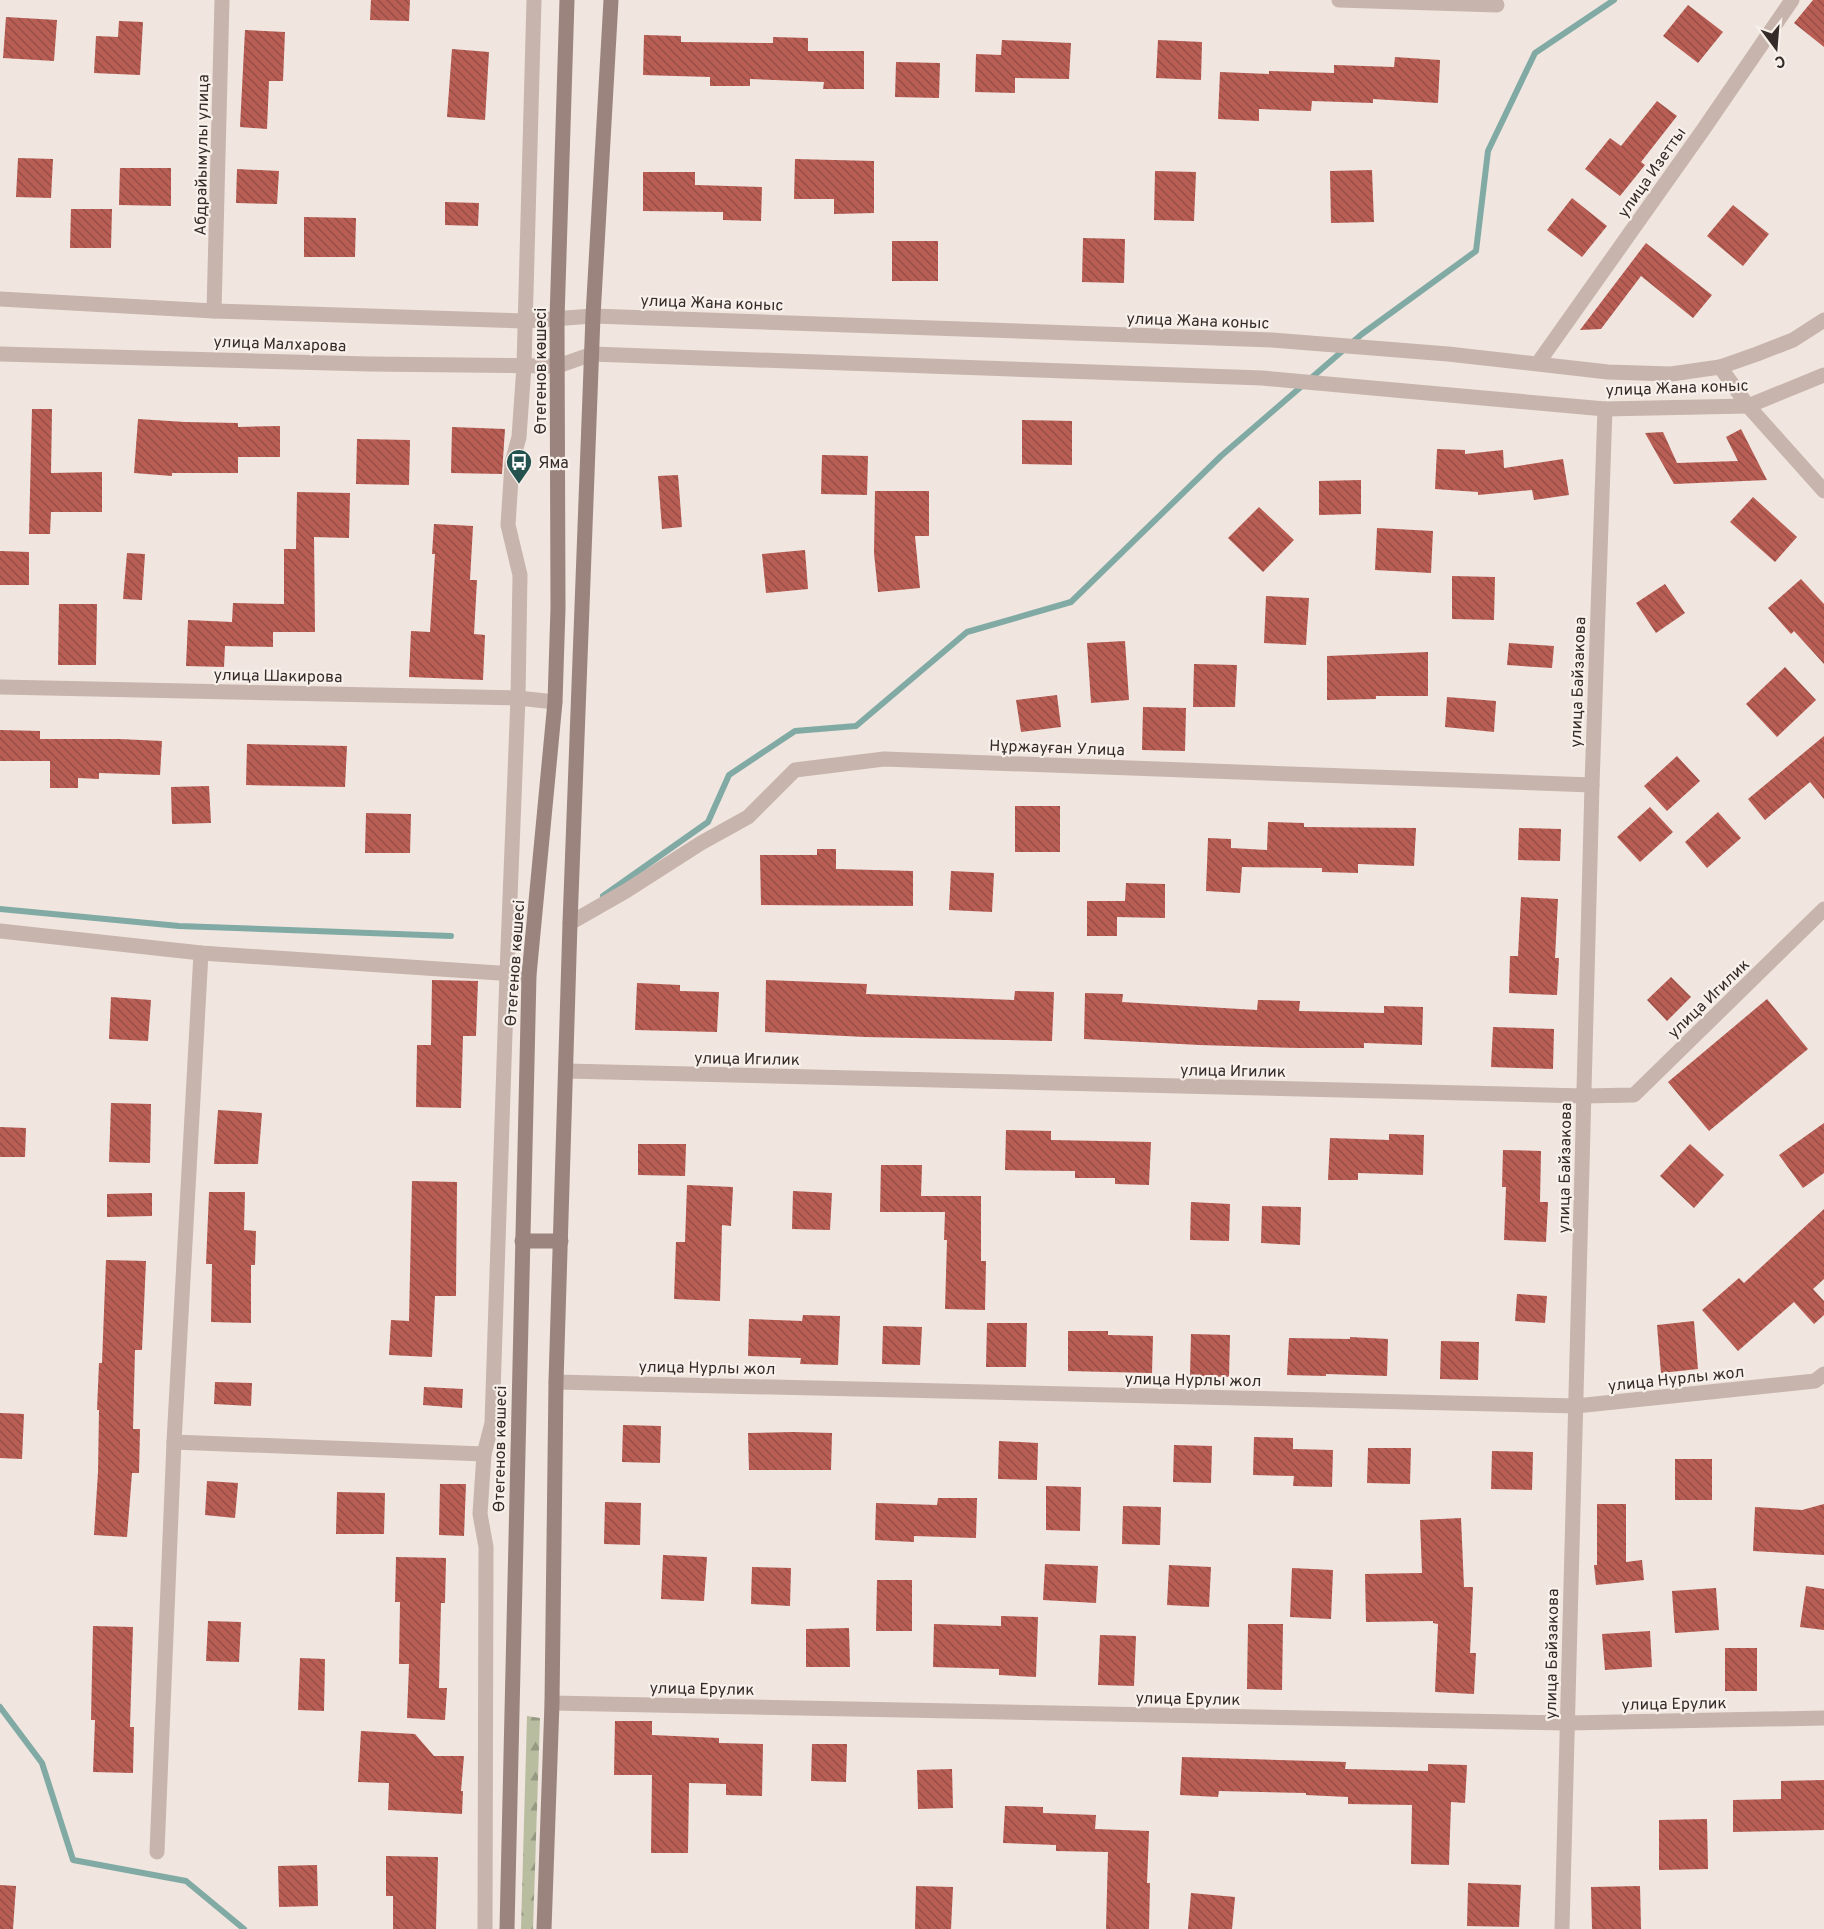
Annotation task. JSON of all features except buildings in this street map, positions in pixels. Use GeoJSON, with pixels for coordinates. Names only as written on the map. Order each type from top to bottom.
{"type":"FeatureCollection","features":[{"type":"Feature","properties":{"kind":"main road","name":"Өтегенов көшесі"},"geometry":{"type":"LineString","coordinates":[[507,1929],[529,975],[555,702],[558,608],[557,319],[567,0]]}},
{"type":"Feature","properties":{"kind":"main road"},"geometry":{"type":"LineString","coordinates":[[544,1929],[552,1703],[556,1382],[570,923],[593,316],[611,0]]}},
{"type":"Feature","properties":{"kind":"main road"},"geometry":{"type":"LineString","coordinates":[[522,1241],[561,1241]]}},
{"type":"Feature","properties":{"kind":"street","name":"Абдрайымулы улица"},"geometry":{"type":"LineString","coordinates":[[214,311],[222,0]]}},
{"type":"Feature","properties":{"kind":"street"},"geometry":{"type":"LineString","coordinates":[[485,1929],[486,1547],[480,1514],[484,1454],[492,1423],[518,698],[520,575],[508,525],[512,464],[519,437],[524,366],[534,0]]}},
{"type":"Feature","properties":{"kind":"street"},"geometry":{"type":"LineString","coordinates":[[1338,0],[1497,5]]}},
{"type":"Feature","properties":{"kind":"street","name":"улица Изетты"},"geometry":{"type":"LineString","coordinates":[[1538,363],[1792,0]]}},
{"type":"Feature","properties":{"kind":"street","name":"улица Малхарова"},"geometry":{"type":"LineString","coordinates":[[0,299],[214,311],[525,321],[557,319]]}},
{"type":"Feature","properties":{"kind":"street","name":"улица Жана коныс"},"geometry":{"type":"LineString","coordinates":[[557,319],[593,316],[1272,340],[1448,354],[1608,372],[1671,374],[1720,367],[1793,340],[1824,320]]}},
{"type":"Feature","properties":{"kind":"street","name":"улица Малхарова"},"geometry":{"type":"LineString","coordinates":[[0,354],[369,364],[558,366]]}},
{"type":"Feature","properties":{"kind":"street","name":"улица Жана коныс"},"geometry":{"type":"LineString","coordinates":[[558,366],[592,354],[1262,378],[1605,409],[1748,406],[1824,375]]}},
{"type":"Feature","properties":{"kind":"street"},"geometry":{"type":"LineString","coordinates":[[1720,367],[1748,406],[1824,490]]}},
{"type":"Feature","properties":{"kind":"street","name":"улица Байзакова"},"geometry":{"type":"LineString","coordinates":[[1563,1929],[1592,784],[1605,409]]}},
{"type":"Feature","properties":{"kind":"street","name":"улица Шакирова"},"geometry":{"type":"LineString","coordinates":[[0,687],[518,698],[555,702]]}},
{"type":"Feature","properties":{"kind":"street","name":"Нұржауған Улица"},"geometry":{"type":"LineString","coordinates":[[570,923],[748,817],[795,770],[884,759],[1592,784]]}},
{"type":"Feature","properties":{"kind":"street","name":"улица Игилик"},"geometry":{"type":"LineString","coordinates":[[566,1071],[1584,1096],[1634,1095],[1824,909]]}},
{"type":"Feature","properties":{"kind":"street"},"geometry":{"type":"LineString","coordinates":[[0,931],[201,953],[529,975]]}},
{"type":"Feature","properties":{"kind":"street"},"geometry":{"type":"LineString","coordinates":[[157,1852],[174,1442],[201,953]]}},
{"type":"Feature","properties":{"kind":"street","name":"улица Нурлы жол"},"geometry":{"type":"LineString","coordinates":[[556,1382],[1576,1406],[1815,1381],[1824,1374]]}},
{"type":"Feature","properties":{"kind":"street"},"geometry":{"type":"LineString","coordinates":[[174,1442],[484,1454]]}},
{"type":"Feature","properties":{"kind":"street","name":"улица Ерулик"},"geometry":{"type":"LineString","coordinates":[[552,1703],[1568,1723],[1824,1718]]}},
{"type":"Feature","properties":{"kind":"green space"},"geometry":{"type":"Polygon","coordinates":[[[527,1716],[540,1718],[533,1929],[521,1929],[527,1716]]]}},
{"type":"Feature","properties":{"kind":"waterway"},"geometry":{"type":"LineString","coordinates":[[603,896],[708,822],[729,775],[795,731],[856,726],[967,632],[1071,602],[1221,456],[1362,334],[1476,251],[1488,151],[1535,53],[1614,0]]}},
{"type":"Feature","properties":{"kind":"waterway"},"geometry":{"type":"LineString","coordinates":[[0,909],[179,926],[451,936]]}},
{"type":"Feature","properties":{"kind":"waterway"},"geometry":{"type":"LineString","coordinates":[[0,1707],[42,1763],[73,1860],[186,1881],[244,1929]]}},
{"type":"Feature","properties":{"kind":"place","name":"Яма"},"geometry":{"type":"Point","coordinates":[519,485]}}]}
